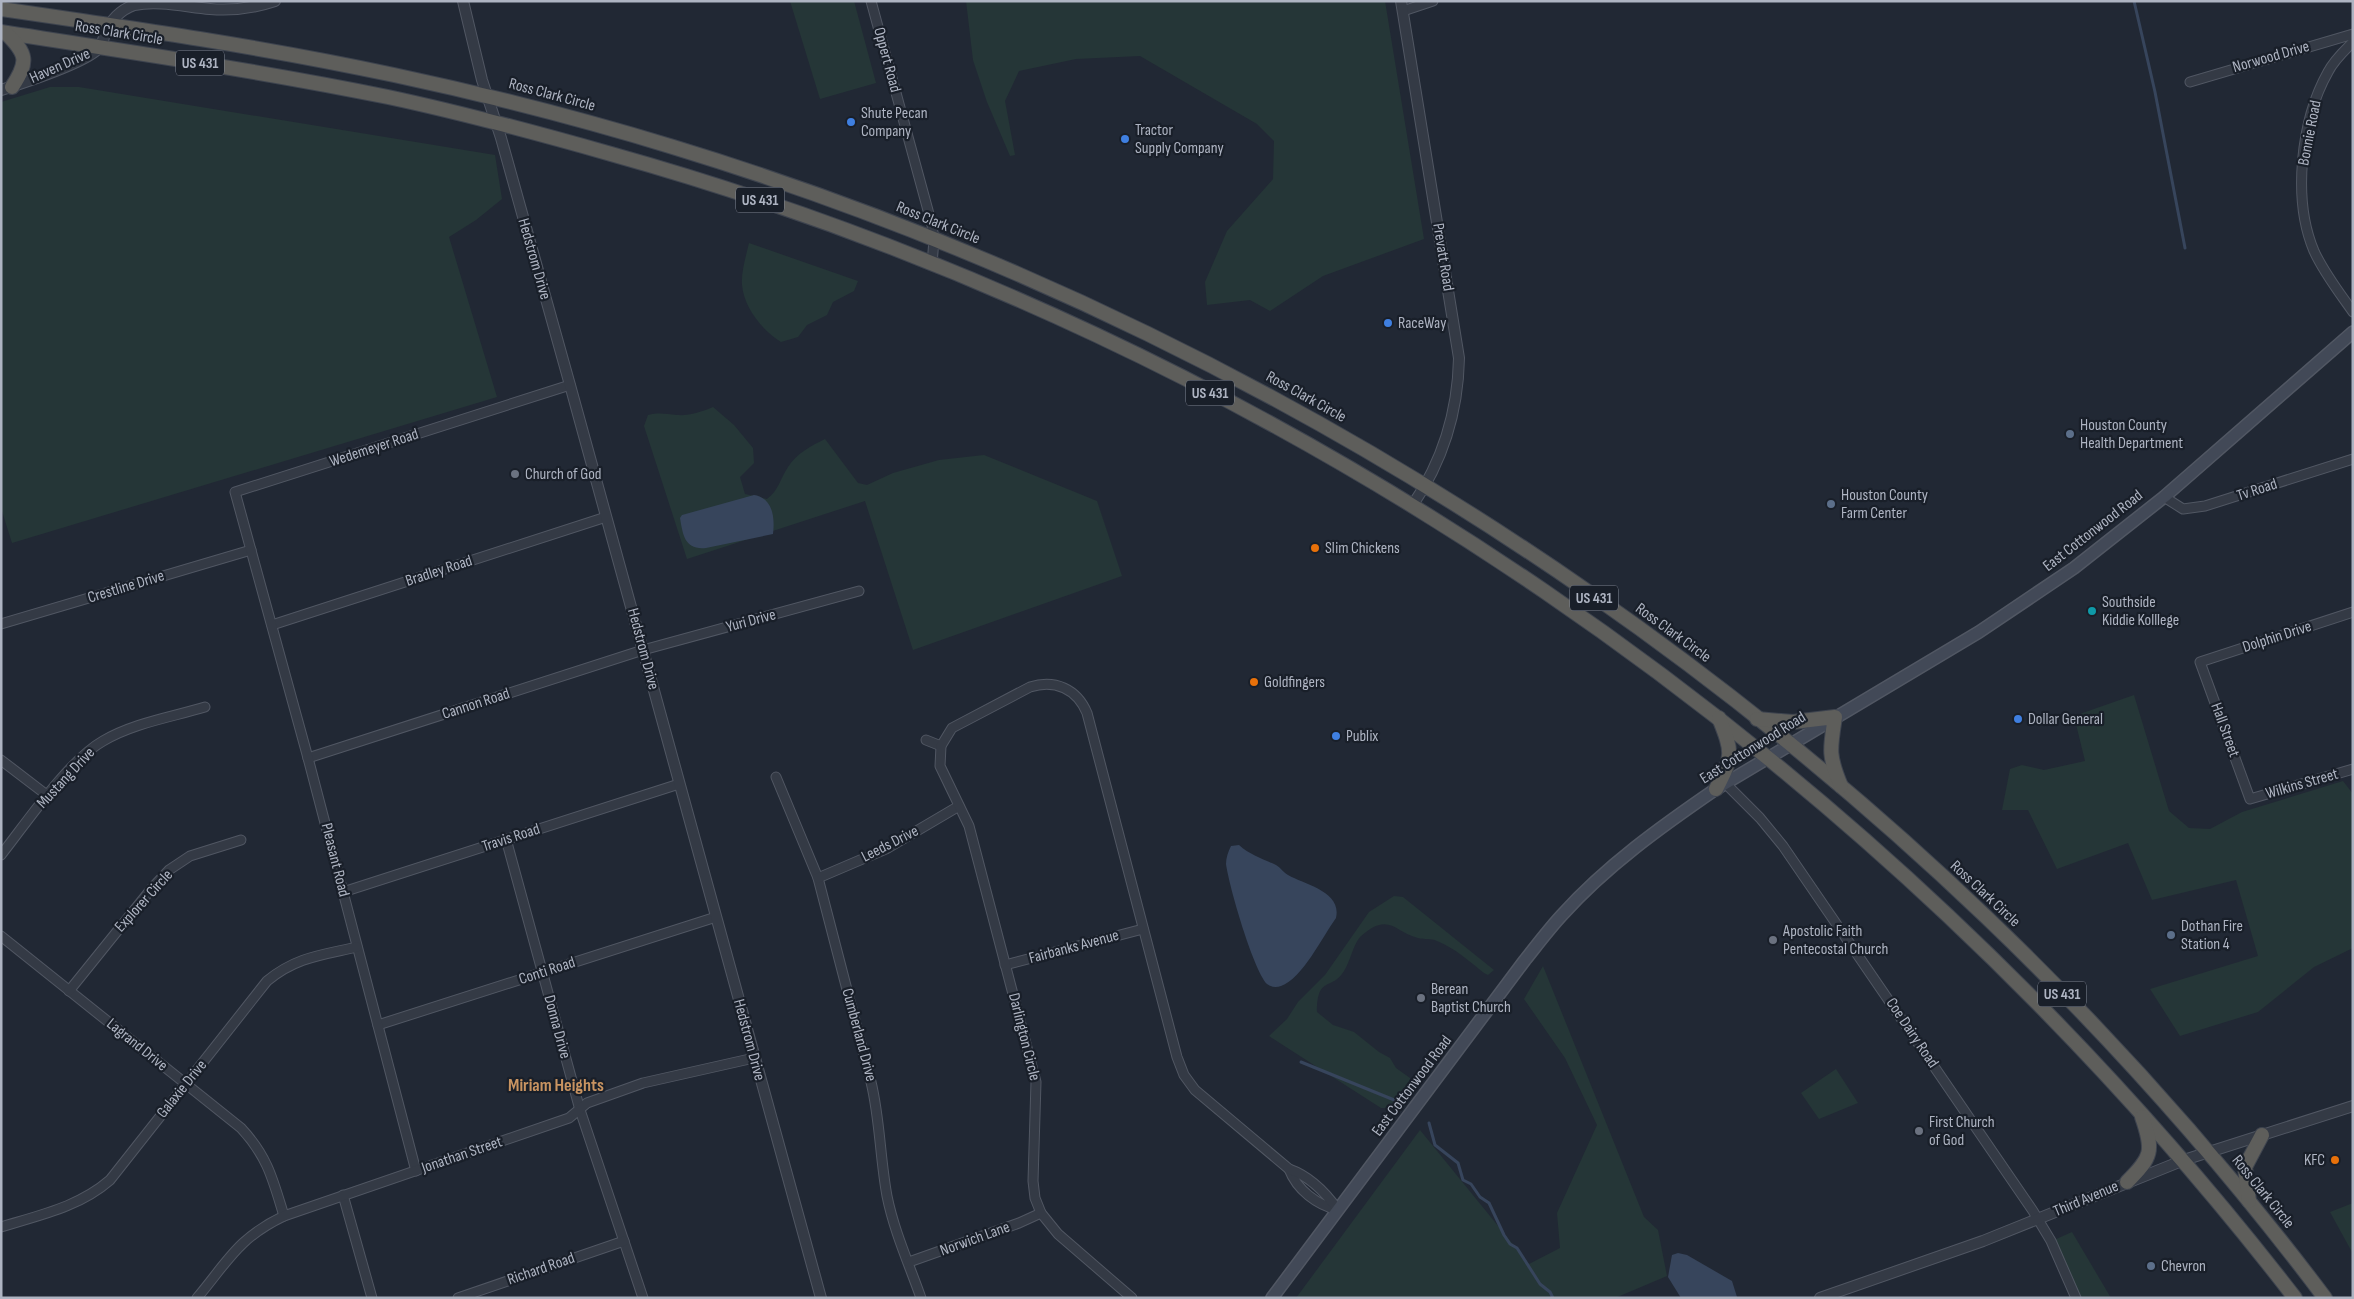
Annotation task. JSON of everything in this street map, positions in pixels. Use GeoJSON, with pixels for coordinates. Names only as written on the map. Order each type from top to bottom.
{"type":"FeatureCollection","features":[{"type":"Feature","properties":{"kind":"highway","name":"Ross Clark Circle"},"geometry":{"type":"LineString","coordinates":[[1,9],[283,53],[390,74],[487,96],[620,132],[724,164],[849,206],[1054,291],[1162,341],[1323,426],[1425,486],[1543,562],[1662,645],[1842,788],[1890,830],[2033,964],[2097,1030],[2208,1152],[2325,1298]]}},
{"type":"Feature","properties":{"kind":"highway","name":"Ross Clark Circle"},"geometry":{"type":"LineString","coordinates":[[4,32],[285,77],[393,98],[496,122],[615,155],[738,193],[866,238],[1046,312],[1153,363],[1274,427],[1412,506],[1518,574],[1612,638],[1770,758],[1896,868],[2016,980],[2184,1160],[2295,1298]]}},
{"type":"Feature","properties":{"kind":"highway"},"geometry":{"type":"LineString","coordinates":[[4,32],[20,47],[24,57],[23,70],[7,88]]}},
{"type":"Feature","properties":{"kind":"highway"},"geometry":{"type":"LineString","coordinates":[[1153,363],[1162,341]]}},
{"type":"Feature","properties":{"kind":"highway"},"geometry":{"type":"LineString","coordinates":[[1518,574],[1534,574],[1543,562]]}},
{"type":"Feature","properties":{"kind":"highway"},"geometry":{"type":"LineString","coordinates":[[1756,718],[1793,722],[1835,716],[1830,752],[1832,766],[1842,788]]}},
{"type":"Feature","properties":{"kind":"highway"},"geometry":{"type":"LineString","coordinates":[[1718,718],[1730,753],[1729,763],[1721,787]]}},
{"type":"Feature","properties":{"kind":"highway"},"geometry":{"type":"LineString","coordinates":[[2016,980],[2033,964]]}},
{"type":"Feature","properties":{"kind":"highway"},"geometry":{"type":"LineString","coordinates":[[2126,1182],[2145,1164],[2150,1151],[2148,1134],[2140,1112]]}},
{"type":"Feature","properties":{"kind":"highway"},"geometry":{"type":"LineString","coordinates":[[2249,1202],[2245,1167],[2262,1135]]}},
{"type":"Feature","properties":{"kind":"main road","name":"East Cottonwood Road"},"geometry":{"type":"LineString","coordinates":[[1272,1298],[1525,960],[1562,915],[1636,847],[1678,815],[1721,787],[2027,601],[2091,556],[2164,497],[2353,332]]}},
{"type":"Feature","properties":{"kind":"street","name":"Haven Drive"},"geometry":{"type":"LineString","coordinates":[[7,88],[67,66],[100,47],[109,25],[124,9],[144,3],[228,10],[250,8],[275,1]]}},
{"type":"Feature","properties":{"kind":"street","name":"Hedstrom Drive"},"geometry":{"type":"LineString","coordinates":[[462,1],[821,1298]]}},
{"type":"Feature","properties":{"kind":"street","name":"Oppert Road"},"geometry":{"type":"LineString","coordinates":[[871,1],[934,240],[932,264]]}},
{"type":"Feature","properties":{"kind":"street"},"geometry":{"type":"LineString","coordinates":[[1402,6],[1433,1]]}},
{"type":"Feature","properties":{"kind":"street","name":"Prevatt Road"},"geometry":{"type":"LineString","coordinates":[[1402,6],[1459,358],[1459,389],[1451,423],[1425,486],[1412,506]]}},
{"type":"Feature","properties":{"kind":"street","name":"Norwood Drive"},"geometry":{"type":"LineString","coordinates":[[2190,82],[2353,34]]}},
{"type":"Feature","properties":{"kind":"street","name":"Bonnie Road"},"geometry":{"type":"LineString","coordinates":[[2353,42],[2329,70],[2318,92],[2309,125],[2303,159],[2302,195],[2306,224],[2314,250],[2326,273],[2353,312]]}},
{"type":"Feature","properties":{"kind":"street","name":"Wedemeyer Road"},"geometry":{"type":"LineString","coordinates":[[251,550],[235,492],[570,386]]}},
{"type":"Feature","properties":{"kind":"street","name":"Tv Road"},"geometry":{"type":"LineString","coordinates":[[2164,497],[2183,509],[2205,506],[2353,459]]}},
{"type":"Feature","properties":{"kind":"street","name":"Bradley Road"},"geometry":{"type":"LineString","coordinates":[[272,625],[606,517]]}},
{"type":"Feature","properties":{"kind":"street","name":"Crestline Drive"},"geometry":{"type":"LineString","coordinates":[[1,624],[251,550]]}},
{"type":"Feature","properties":{"kind":"street","name":"Pleasant Road"},"geometry":{"type":"LineString","coordinates":[[251,550],[308,758],[416,1171]]}},
{"type":"Feature","properties":{"kind":"street","name":"Yuri Drive"},"geometry":{"type":"LineString","coordinates":[[643,650],[859,591]]}},
{"type":"Feature","properties":{"kind":"street","name":"Dolphin Drive"},"geometry":{"type":"LineString","coordinates":[[2200,662],[2353,612]]}},
{"type":"Feature","properties":{"kind":"street","name":"Cannon Road"},"geometry":{"type":"LineString","coordinates":[[308,758],[643,650]]}},
{"type":"Feature","properties":{"kind":"street","name":"Hall Street"},"geometry":{"type":"LineString","coordinates":[[2200,662],[2250,799]]}},
{"type":"Feature","properties":{"kind":"street"},"geometry":{"type":"LineString","coordinates":[[1064,687],[1068,678]]}},
{"type":"Feature","properties":{"kind":"street"},"geometry":{"type":"LineString","coordinates":[[926,740],[940,746],[947,734],[958,724],[1030,687],[1044,684],[1064,687],[1076,695],[1087,713],[1176,1057],[1184,1075],[1195,1090],[1289,1169],[1300,1173],[1328,1196],[1338,1210]]}},
{"type":"Feature","properties":{"kind":"street","name":"Mustang Drive"},"geometry":{"type":"LineString","coordinates":[[1,855],[84,754],[103,740],[124,731],[205,707]]}},
{"type":"Feature","properties":{"kind":"street","name":"Darlington Circle"},"geometry":{"type":"LineString","coordinates":[[940,746],[940,766],[970,826],[1036,1082],[1033,1181],[1035,1198],[1041,1213],[1058,1234],[1132,1298]]}},
{"type":"Feature","properties":{"kind":"street"},"geometry":{"type":"LineString","coordinates":[[1,760],[48,796]]}},
{"type":"Feature","properties":{"kind":"street","name":"Wilkins Street"},"geometry":{"type":"LineString","coordinates":[[2250,799],[2353,769]]}},
{"type":"Feature","properties":{"kind":"street","name":"Cumberland Drive"},"geometry":{"type":"LineString","coordinates":[[776,777],[818,878],[877,1108],[887,1194],[893,1222],[921,1298]]}},
{"type":"Feature","properties":{"kind":"street","name":"Travis Road"},"geometry":{"type":"LineString","coordinates":[[343,892],[679,784]]}},
{"type":"Feature","properties":{"kind":"street","name":"Coe Dairy Road"},"geometry":{"type":"LineString","coordinates":[[1721,787],[1760,818],[1783,846],[2038,1219],[2076,1298]]}},
{"type":"Feature","properties":{"kind":"street","name":"Leeds Drive"},"geometry":{"type":"LineString","coordinates":[[818,878],[886,849],[959,806]]}},
{"type":"Feature","properties":{"kind":"street","name":"Donna Drive"},"geometry":{"type":"LineString","coordinates":[[506,839],[580,1110],[643,1298]]}},
{"type":"Feature","properties":{"kind":"street","name":"Explorer Circle"},"geometry":{"type":"LineString","coordinates":[[69,991],[152,888],[169,870],[190,856],[241,840]]}},
{"type":"Feature","properties":{"kind":"street","name":"Conti Road"},"geometry":{"type":"LineString","coordinates":[[378,1026],[716,917]]}},
{"type":"Feature","properties":{"kind":"street","name":"Fairbanks Avenue"},"geometry":{"type":"LineString","coordinates":[[1005,965],[1143,929]]}},
{"type":"Feature","properties":{"kind":"street","name":"Lagrand Drive"},"geometry":{"type":"LineString","coordinates":[[1,936],[241,1128],[257,1145],[268,1167],[284,1216]]}},
{"type":"Feature","properties":{"kind":"street","name":"Galaxie Drive"},"geometry":{"type":"LineString","coordinates":[[1,1227],[74,1204],[97,1192],[110,1180],[267,982],[282,968],[302,960],[357,946]]}},
{"type":"Feature","properties":{"kind":"street","name":"Jonathan Street"},"geometry":{"type":"LineString","coordinates":[[197,1298],[232,1252],[244,1240],[261,1227],[284,1216],[569,1118],[587,1103],[643,1083],[754,1058]]}},
{"type":"Feature","properties":{"kind":"street","name":"Third Avenue"},"geometry":{"type":"LineString","coordinates":[[1820,1298],[1983,1241],[2184,1160],[2353,1106]]}},
{"type":"Feature","properties":{"kind":"street"},"geometry":{"type":"LineString","coordinates":[[343,1195],[372,1298]]}},
{"type":"Feature","properties":{"kind":"street","name":"Norwich Lane"},"geometry":{"type":"LineString","coordinates":[[909,1262],[1019,1223],[1041,1213]]}},
{"type":"Feature","properties":{"kind":"street","name":"Richard Road"},"geometry":{"type":"LineString","coordinates":[[458,1298],[624,1241]]}},
{"type":"Feature","properties":{"kind":"shaded area"},"geometry":{"type":"Polygon","coordinates":[[[790,1],[854,1],[876,83],[820,99],[790,1]]]}},
{"type":"Feature","properties":{"kind":"shaded area"},"geometry":{"type":"Polygon","coordinates":[[[966,1],[1385,1],[1424,239],[1323,276],[1270,311],[1250,300],[1207,305],[1205,282],[1227,231],[1273,179],[1274,141],[1257,124],[1140,56],[1076,59],[1019,71],[1005,101],[1015,155],[1010,156],[987,102],[973,60],[966,1]]]}},
{"type":"Feature","properties":{"kind":"shaded area"},"geometry":{"type":"Polygon","coordinates":[[[50,87],[79,87],[495,155],[502,199],[476,220],[449,237],[497,397],[12,543],[1,508],[1,102],[50,87]]]}},
{"type":"Feature","properties":{"kind":"shaded area"},"geometry":{"type":"Polygon","coordinates":[[[749,243],[858,281],[854,291],[833,302],[827,315],[807,325],[798,337],[781,342],[761,325],[746,302],[742,275],[749,243]]]}},
{"type":"Feature","properties":{"kind":"shaded area"},"geometry":{"type":"Polygon","coordinates":[[[713,407],[734,425],[753,448],[754,463],[740,477],[745,494],[767,499],[777,488],[788,467],[796,458],[810,447],[825,439],[858,483],[867,485],[893,473],[939,460],[984,455],[1097,501],[1122,576],[913,650],[865,501],[687,559],[644,426],[648,415],[659,413],[686,415],[713,407]]]}},
{"type":"Feature","properties":{"kind":"shaded area"},"geometry":{"type":"Polygon","coordinates":[[[2134,695],[2169,811],[2189,828],[2210,829],[2242,812],[2343,781],[2353,794],[2353,948],[2314,967],[2258,1012],[2180,1036],[2150,989],[2258,956],[2236,880],[2152,900],[2128,843],[2057,869],[2028,810],[2002,810],[2010,769],[2022,765],[2044,770],[2085,761],[2074,716],[2134,695]]]}},
{"type":"Feature","properties":{"kind":"shaded area"},"geometry":{"type":"Polygon","coordinates":[[[1394,896],[1403,897],[1494,970],[1488,975],[1444,944],[1435,940],[1420,939],[1385,924],[1370,929],[1360,937],[1355,944],[1344,971],[1335,981],[1322,988],[1317,1012],[1333,1025],[1354,1032],[1379,1052],[1390,1058],[1396,1068],[1410,1078],[1411,1093],[1396,1108],[1381,1108],[1269,1036],[1287,1019],[1298,1002],[1325,975],[1369,912],[1394,896]]]}},
{"type":"Feature","properties":{"kind":"shaded area"},"geometry":{"type":"Polygon","coordinates":[[[1543,966],[1644,1217],[1658,1230],[1667,1276],[1615,1298],[1296,1298],[1420,1130],[1529,1264],[1560,1248],[1557,1213],[1597,1125],[1565,1058],[1524,999],[1543,966]]]}},
{"type":"Feature","properties":{"kind":"shaded area"},"geometry":{"type":"Polygon","coordinates":[[[1836,1069],[1858,1103],[1819,1119],[1801,1093],[1836,1069]]]}},
{"type":"Feature","properties":{"kind":"shaded area"},"geometry":{"type":"Polygon","coordinates":[[[2353,1203],[2353,1254],[2330,1212],[2353,1203]]]}},
{"type":"Feature","properties":{"kind":"shaded area"},"geometry":{"type":"Polygon","coordinates":[[[2072,1232],[2111,1298],[2081,1298],[2054,1240],[2072,1232]]]}},
{"type":"Feature","properties":{"kind":"water"},"geometry":{"type":"Polygon","coordinates":[[[754,495],[769,504],[774,522],[773,534],[706,548],[694,547],[686,540],[682,531],[680,518],[682,515],[754,495]]]}},
{"type":"Feature","properties":{"kind":"water"},"geometry":{"type":"Polygon","coordinates":[[[1239,845],[1252,854],[1276,865],[1288,875],[1321,890],[1333,901],[1336,909],[1336,918],[1304,966],[1289,982],[1279,987],[1267,984],[1261,975],[1237,908],[1226,864],[1231,846],[1239,845]]]}},
{"type":"Feature","properties":{"kind":"water"},"geometry":{"type":"Polygon","coordinates":[[[1678,1253],[1687,1255],[1732,1281],[1737,1297],[1681,1298],[1668,1277],[1672,1255],[1678,1253]]]}},
{"type":"Feature","properties":{"kind":"waterway"},"geometry":{"type":"LineString","coordinates":[[2134,1],[2155,92],[2185,248]]}},
{"type":"Feature","properties":{"kind":"waterway"},"geometry":{"type":"LineString","coordinates":[[1301,1062],[1404,1104]]}},
{"type":"Feature","properties":{"kind":"waterway"},"geometry":{"type":"LineString","coordinates":[[1429,1123],[1435,1145],[1458,1163],[1463,1180],[1471,1184],[1480,1197],[1489,1203],[1510,1244],[1517,1248],[1540,1284],[1550,1292],[1553,1298]]}},
{"type":"Feature","properties":{"kind":"place","name":"Shute Pecan Company"},"geometry":{"type":"Point","coordinates":[851,122]}},
{"type":"Feature","properties":{"kind":"place","name":"Tractor Supply Company"},"geometry":{"type":"Point","coordinates":[1125,139]}},
{"type":"Feature","properties":{"kind":"place","name":"RaceWay"},"geometry":{"type":"Point","coordinates":[1388,323]}},
{"type":"Feature","properties":{"kind":"place","name":"Houston County Health Department"},"geometry":{"type":"Point","coordinates":[2070,434]}},
{"type":"Feature","properties":{"kind":"place","name":"Church of God"},"geometry":{"type":"Point","coordinates":[515,474]}},
{"type":"Feature","properties":{"kind":"place","name":"Houston County Farm Center"},"geometry":{"type":"Point","coordinates":[1831,504]}},
{"type":"Feature","properties":{"kind":"place","name":"Slim Chickens"},"geometry":{"type":"Point","coordinates":[1315,548]}},
{"type":"Feature","properties":{"kind":"place","name":"Southside Kiddie Kolllege"},"geometry":{"type":"Point","coordinates":[2092,611]}},
{"type":"Feature","properties":{"kind":"place","name":"Goldfingers"},"geometry":{"type":"Point","coordinates":[1254,682]}},
{"type":"Feature","properties":{"kind":"place","name":"Dollar General"},"geometry":{"type":"Point","coordinates":[2018,719]}},
{"type":"Feature","properties":{"kind":"place","name":"Publix"},"geometry":{"type":"Point","coordinates":[1336,736]}},
{"type":"Feature","properties":{"kind":"place","name":"Dothan Fire Station 4"},"geometry":{"type":"Point","coordinates":[2171,935]}},
{"type":"Feature","properties":{"kind":"place","name":"Apostolic Faith Pentecostal Church"},"geometry":{"type":"Point","coordinates":[1773,940]}},
{"type":"Feature","properties":{"kind":"place","name":"Berean Baptist Church"},"geometry":{"type":"Point","coordinates":[1421,998]}},
{"type":"Feature","properties":{"kind":"place","name":"First Church of God"},"geometry":{"type":"Point","coordinates":[1919,1131]}},
{"type":"Feature","properties":{"kind":"place","name":"KFC"},"geometry":{"type":"Point","coordinates":[2335,1160]}},
{"type":"Feature","properties":{"kind":"place","name":"Chevron"},"geometry":{"type":"Point","coordinates":[2151,1266]}},
{"type":"Feature","properties":{"kind":"district","name":"Miriam Heights"},"geometry":{"type":"Point","coordinates":[556,1085]}}]}
